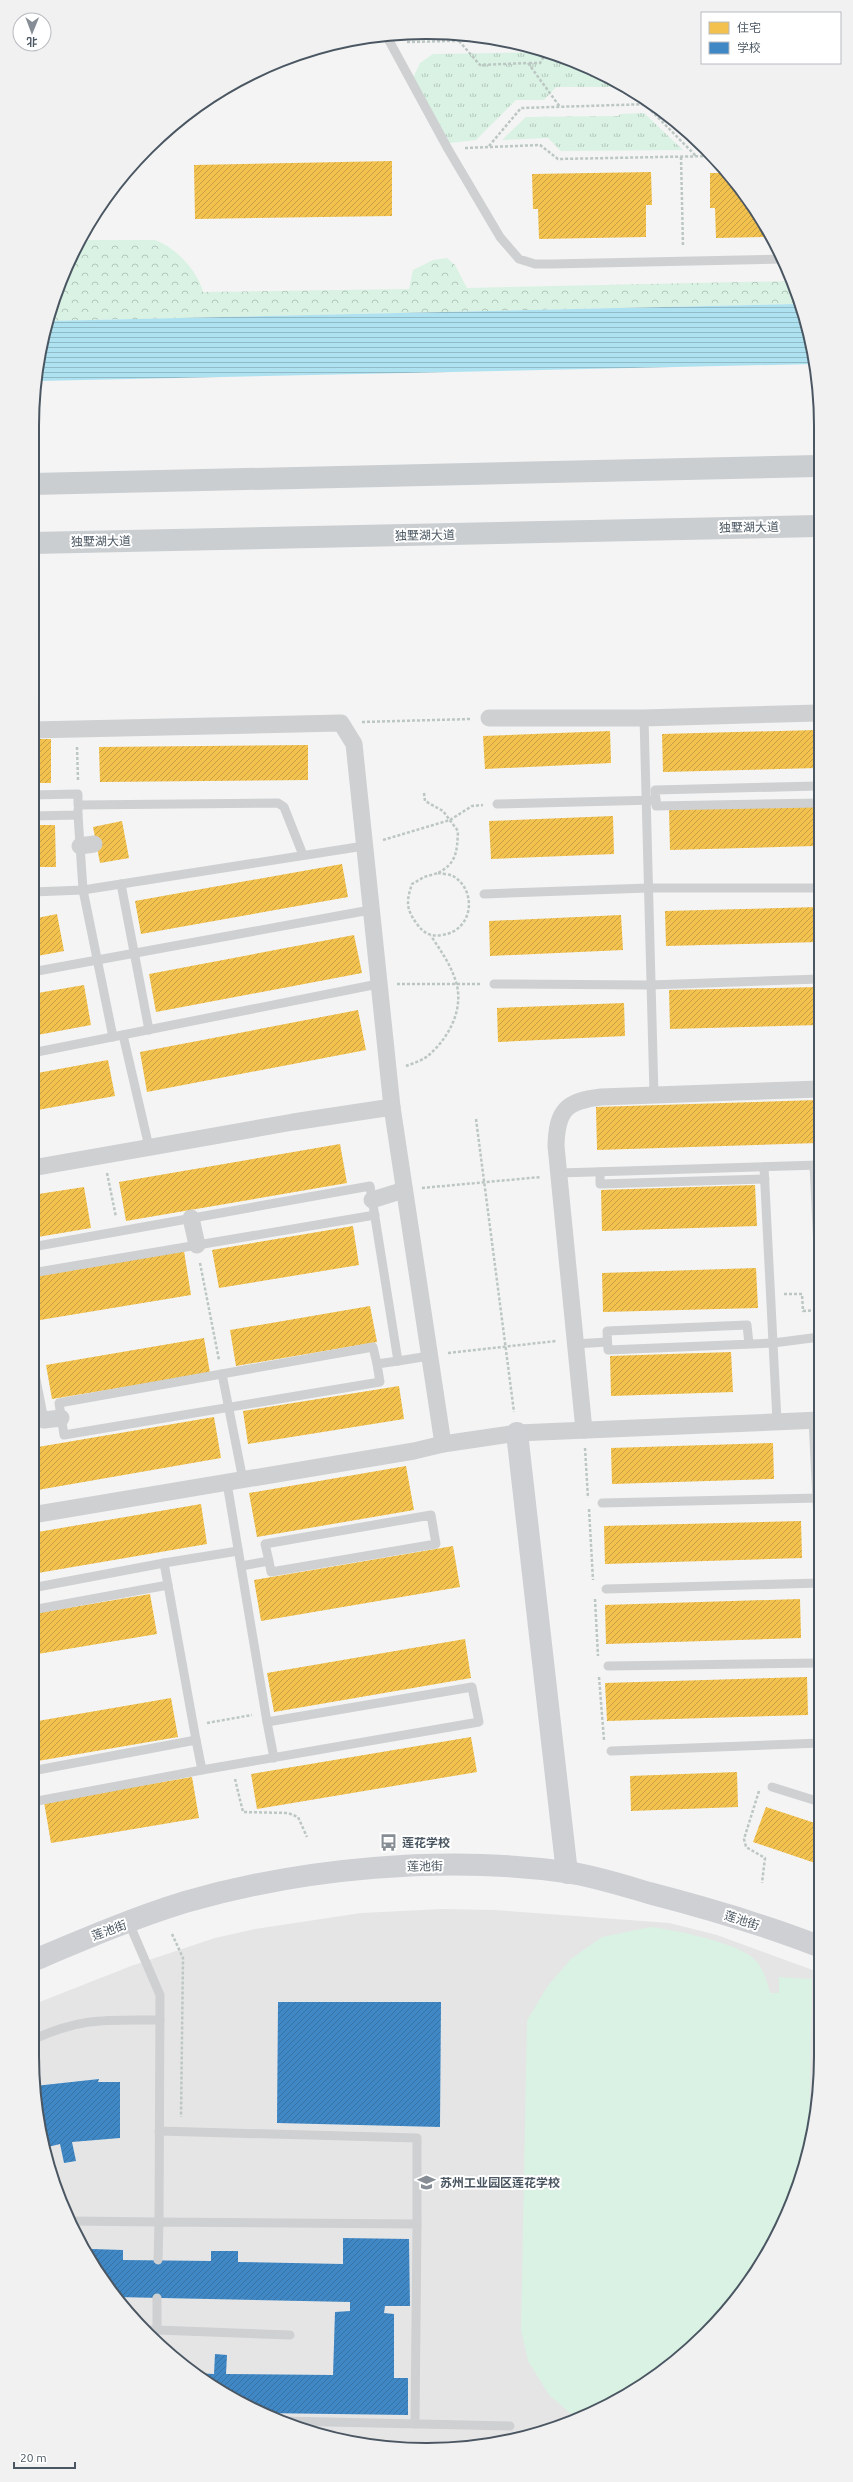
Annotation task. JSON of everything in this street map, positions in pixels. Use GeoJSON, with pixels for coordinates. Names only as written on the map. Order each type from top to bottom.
{"type":"FeatureCollection","features":[{"type":"Feature","properties":{"kind":"main road"},"geometry":{"type":"LineString","coordinates":[[39,484],[814,466]]}},
{"type":"Feature","properties":{"kind":"main road","name":"独墅湖大道"},"geometry":{"type":"LineString","coordinates":[[39,543],[814,526]]}},
{"type":"Feature","properties":{"kind":"main road"},"geometry":{"type":"LineString","coordinates":[[517,1433],[567,1872]]}},
{"type":"Feature","properties":{"kind":"main road","name":"莲池街"},"geometry":{"type":"LineString","coordinates":[[39,1958],[185,1902],[257,1886],[333,1873],[437,1864],[567,1872],[696,1905],[814,1946]]}},
{"type":"Feature","properties":{"kind":"street"},"geometry":{"type":"LineString","coordinates":[[489,718],[644,718],[814,713]]}},
{"type":"Feature","properties":{"kind":"street"},"geometry":{"type":"LineString","coordinates":[[39,730],[342,723],[354,744],[370,910],[392,1107],[442,1444]]}},
{"type":"Feature","properties":{"kind":"street"},"geometry":{"type":"LineString","coordinates":[[584,1430],[556,1146],[558,1121],[568,1106],[581,1099],[814,1089]]}},
{"type":"Feature","properties":{"kind":"street"},"geometry":{"type":"LineString","coordinates":[[39,1167],[392,1107]]}},
{"type":"Feature","properties":{"kind":"street"},"geometry":{"type":"LineString","coordinates":[[374,1208],[404,1190]]}},
{"type":"Feature","properties":{"kind":"street"},"geometry":{"type":"LineString","coordinates":[[192,1218],[197,1245]]}},
{"type":"Feature","properties":{"kind":"street"},"geometry":{"type":"LineString","coordinates":[[39,1421],[61,1418]]}},
{"type":"Feature","properties":{"kind":"street"},"geometry":{"type":"LineString","coordinates":[[39,1514],[414,1451],[442,1444],[517,1433],[814,1420]]}},
{"type":"Feature","properties":{"kind":"lane"},"geometry":{"type":"LineString","coordinates":[[389,41],[448,149],[500,237],[519,259],[535,264],[776,259]]}},
{"type":"Feature","properties":{"kind":"lane"},"geometry":{"type":"LineString","coordinates":[[644,718],[654,1095]]}},
{"type":"Feature","properties":{"kind":"lane"},"geometry":{"type":"LineString","coordinates":[[814,786],[655,790],[656,806],[814,803]]}},
{"type":"Feature","properties":{"kind":"lane"},"geometry":{"type":"LineString","coordinates":[[39,795],[78,794],[78,815],[87,845],[83,890],[113,1037]]}},
{"type":"Feature","properties":{"kind":"lane"},"geometry":{"type":"LineString","coordinates":[[497,804],[656,800]]}},
{"type":"Feature","properties":{"kind":"lane"},"geometry":{"type":"LineString","coordinates":[[78,805],[278,803],[284,807],[303,855]]}},
{"type":"Feature","properties":{"kind":"lane"},"geometry":{"type":"LineString","coordinates":[[39,816],[78,815]]}},
{"type":"Feature","properties":{"kind":"lane"},"geometry":{"type":"LineString","coordinates":[[39,892],[83,890],[364,846]]}},
{"type":"Feature","properties":{"kind":"lane"},"geometry":{"type":"LineString","coordinates":[[121,884],[149,1030]]}},
{"type":"Feature","properties":{"kind":"lane"},"geometry":{"type":"LineString","coordinates":[[484,894],[648,888],[814,888]]}},
{"type":"Feature","properties":{"kind":"lane"},"geometry":{"type":"LineString","coordinates":[[39,971],[370,910]]}},
{"type":"Feature","properties":{"kind":"lane"},"geometry":{"type":"LineString","coordinates":[[494,984],[650,984],[814,979]]}},
{"type":"Feature","properties":{"kind":"lane"},"geometry":{"type":"LineString","coordinates":[[39,1051],[378,984]]}},
{"type":"Feature","properties":{"kind":"lane"},"geometry":{"type":"LineString","coordinates":[[123,1035],[149,1147]]}},
{"type":"Feature","properties":{"kind":"lane"},"geometry":{"type":"LineString","coordinates":[[559,1174],[814,1165]]}},
{"type":"Feature","properties":{"kind":"lane"},"geometry":{"type":"LineString","coordinates":[[764,1167],[777,1421]]}},
{"type":"Feature","properties":{"kind":"lane"},"geometry":{"type":"LineString","coordinates":[[600,1172],[600,1184],[765,1179]]}},
{"type":"Feature","properties":{"kind":"lane"},"geometry":{"type":"LineString","coordinates":[[39,1246],[370,1186],[398,1361]]}},
{"type":"Feature","properties":{"kind":"lane"},"geometry":{"type":"LineString","coordinates":[[39,1272],[197,1245],[374,1208]]}},
{"type":"Feature","properties":{"kind":"lane"},"geometry":{"type":"LineString","coordinates":[[749,1344],[748,1326],[607,1331],[608,1350],[773,1343],[814,1338]]}},
{"type":"Feature","properties":{"kind":"lane"},"geometry":{"type":"LineString","coordinates":[[575,1341],[607,1342]]}},
{"type":"Feature","properties":{"kind":"lane"},"geometry":{"type":"LineString","coordinates":[[373,1347],[380,1382],[64,1435],[59,1403],[222,1374],[373,1347]]}},
{"type":"Feature","properties":{"kind":"lane"},"geometry":{"type":"LineString","coordinates":[[377,1364],[429,1356]]}},
{"type":"Feature","properties":{"kind":"lane"},"geometry":{"type":"LineString","coordinates":[[222,1374],[228,1408],[235,1481],[238,1551],[274,1758]]}},
{"type":"Feature","properties":{"kind":"lane"},"geometry":{"type":"LineString","coordinates":[[602,1503],[814,1498]]}},
{"type":"Feature","properties":{"kind":"lane"},"geometry":{"type":"LineString","coordinates":[[431,1515],[436,1544],[271,1572],[269,1561],[265,1544],[431,1515]]}},
{"type":"Feature","properties":{"kind":"lane"},"geometry":{"type":"LineString","coordinates":[[39,1587],[164,1563],[238,1551]]}},
{"type":"Feature","properties":{"kind":"lane"},"geometry":{"type":"LineString","coordinates":[[241,1566],[269,1561]]}},
{"type":"Feature","properties":{"kind":"lane"},"geometry":{"type":"LineString","coordinates":[[164,1563],[202,1770]]}},
{"type":"Feature","properties":{"kind":"lane"},"geometry":{"type":"LineString","coordinates":[[606,1589],[814,1583]]}},
{"type":"Feature","properties":{"kind":"lane"},"geometry":{"type":"LineString","coordinates":[[39,1609],[168,1585]]}},
{"type":"Feature","properties":{"kind":"lane"},"geometry":{"type":"LineString","coordinates":[[608,1666],[814,1662]]}},
{"type":"Feature","properties":{"kind":"lane"},"geometry":{"type":"LineString","coordinates":[[39,1801],[202,1770],[479,1722],[472,1687],[267,1717]]}},
{"type":"Feature","properties":{"kind":"lane"},"geometry":{"type":"LineString","coordinates":[[39,1770],[196,1740]]}},
{"type":"Feature","properties":{"kind":"lane"},"geometry":{"type":"LineString","coordinates":[[611,1751],[814,1743]]}},
{"type":"Feature","properties":{"kind":"lane"},"geometry":{"type":"LineString","coordinates":[[772,1787],[814,1800]]}},
{"type":"Feature","properties":{"kind":"lane"},"geometry":{"type":"LineString","coordinates":[[129,1923],[160,1995],[158,2260]]}},
{"type":"Feature","properties":{"kind":"lane"},"geometry":{"type":"LineString","coordinates":[[39,2037],[55,2029],[78,2022],[99,2020],[160,2020]]}},
{"type":"Feature","properties":{"kind":"lane"},"geometry":{"type":"LineString","coordinates":[[159,2131],[417,2138],[415,2424]]}},
{"type":"Feature","properties":{"kind":"lane"},"geometry":{"type":"LineString","coordinates":[[76,2221],[417,2224]]}},
{"type":"Feature","properties":{"kind":"lane"},"geometry":{"type":"LineString","coordinates":[[157,2298],[157,2330]]}},
{"type":"Feature","properties":{"kind":"lane"},"geometry":{"type":"LineString","coordinates":[[152,2330],[290,2335]]}},
{"type":"Feature","properties":{"kind":"lane"},"geometry":{"type":"LineString","coordinates":[[300,2421],[510,2426]]}},
{"type":"Feature","properties":{"kind":"path"},"geometry":{"type":"LineString","coordinates":[[459,41],[480,65],[540,63],[543,57]]}},
{"type":"Feature","properties":{"kind":"path"},"geometry":{"type":"LineString","coordinates":[[391,45],[399,42],[463,41]]}},
{"type":"Feature","properties":{"kind":"path"},"geometry":{"type":"LineString","coordinates":[[528,63],[560,107]]}},
{"type":"Feature","properties":{"kind":"path"},"geometry":{"type":"LineString","coordinates":[[488,147],[521,108],[642,104]]}},
{"type":"Feature","properties":{"kind":"path"},"geometry":{"type":"LineString","coordinates":[[653,112],[696,157]]}},
{"type":"Feature","properties":{"kind":"path"},"geometry":{"type":"LineString","coordinates":[[448,149],[540,144],[558,159],[705,156]]}},
{"type":"Feature","properties":{"kind":"path"},"geometry":{"type":"LineString","coordinates":[[681,157],[683,261]]}},
{"type":"Feature","properties":{"kind":"path"},"geometry":{"type":"LineString","coordinates":[[342,723],[489,718]]}},
{"type":"Feature","properties":{"kind":"path"},"geometry":{"type":"LineString","coordinates":[[77,729],[78,794]]}},
{"type":"Feature","properties":{"kind":"path"},"geometry":{"type":"LineString","coordinates":[[388,1072],[423,1058],[438,1045],[452,1026],[459,1002],[457,984],[448,962],[431,936],[419,928],[409,915],[408,904],[412,884],[424,877],[438,873],[449,867],[455,860],[457,851],[458,831],[443,811],[425,801],[424,793]]}},
{"type":"Feature","properties":{"kind":"path"},"geometry":{"type":"LineString","coordinates":[[364,846],[450,820],[472,806],[497,804]]}},
{"type":"Feature","properties":{"kind":"path"},"geometry":{"type":"LineString","coordinates":[[431,936],[451,934],[460,929],[466,921],[469,911],[466,890],[461,883],[452,875],[438,873]]}},
{"type":"Feature","properties":{"kind":"path"},"geometry":{"type":"LineString","coordinates":[[378,984],[494,984]]}},
{"type":"Feature","properties":{"kind":"path"},"geometry":{"type":"LineString","coordinates":[[476,1119],[517,1433]]}},
{"type":"Feature","properties":{"kind":"path"},"geometry":{"type":"LineString","coordinates":[[104,1156],[119,1231]]}},
{"type":"Feature","properties":{"kind":"path"},"geometry":{"type":"LineString","coordinates":[[404,1190],[559,1174]]}},
{"type":"Feature","properties":{"kind":"path"},"geometry":{"type":"LineString","coordinates":[[197,1245],[222,1374]]}},
{"type":"Feature","properties":{"kind":"path"},"geometry":{"type":"LineString","coordinates":[[770,1295],[802,1294],[803,1311],[814,1310]]}},
{"type":"Feature","properties":{"kind":"path"},"geometry":{"type":"LineString","coordinates":[[429,1356],[505,1346],[575,1341]]}},
{"type":"Feature","properties":{"kind":"path"},"geometry":{"type":"LineString","coordinates":[[194,1725],[267,1717]]}},
{"type":"Feature","properties":{"kind":"path"},"geometry":{"type":"LineString","coordinates":[[231,1765],[243,1812],[288,1813],[298,1817],[307,1837]]}},
{"type":"Feature","properties":{"kind":"path"},"geometry":{"type":"LineString","coordinates":[[762,1883],[765,1858],[746,1847],[744,1839],[761,1787],[772,1787]]}},
{"type":"Feature","properties":{"kind":"path"},"geometry":{"type":"LineString","coordinates":[[172,1934],[183,1958],[181,2132]]}},
{"type":"Feature","properties":{"kind":"shaded area","name":"苏州工业园区莲花学校"},"geometry":{"type":"Polygon","coordinates":[[[442,1909],[495,1910],[669,1923],[717,1935],[814,1970],[814,2056],[811,2106],[801,2156],[785,2204],[774,2227],[749,2271],[701,2330],[642,2378],[575,2414],[527,2430],[502,2436],[477,2440],[426,2443],[376,2440],[351,2436],[326,2430],[278,2414],[211,2378],[152,2330],[104,2271],[68,2204],[52,2156],[42,2106],[39,2056],[39,2002],[131,1966],[215,1938],[255,1929],[361,1913],[442,1909]]]}},
{"type":"Feature","properties":{"kind":"green space"},"geometry":{"type":"Polygon","coordinates":[[[528,52],[575,68],[613,87],[556,87],[544,100],[516,100],[476,140],[450,143],[413,78],[420,63],[433,54],[528,52]]]}},
{"type":"Feature","properties":{"kind":"green space"},"geometry":{"type":"Polygon","coordinates":[[[644,113],[683,150],[561,151],[548,138],[502,140],[526,117],[618,116],[621,114],[644,113]]]}},
{"type":"Feature","properties":{"kind":"green space"},"geometry":{"type":"Polygon","coordinates":[[[685,138],[699,150],[697,150],[685,138]]]}},
{"type":"Feature","properties":{"kind":"green space"},"geometry":{"type":"Polygon","coordinates":[[[87,240],[155,240],[163,243],[178,254],[191,268],[203,292],[409,289],[413,270],[433,260],[447,258],[455,265],[467,288],[786,281],[794,304],[54,321],[68,278],[87,240]]]}},
{"type":"Feature","properties":{"kind":"green space"},"geometry":{"type":"Polygon","coordinates":[[[651,1927],[675,1931],[722,1943],[736,1948],[755,1960],[763,1971],[770,1993],[779,1993],[779,1977],[812,1979],[810,2115],[801,2156],[785,2204],[762,2249],[749,2271],[734,2291],[701,2330],[662,2363],[642,2378],[620,2391],[572,2415],[549,2395],[528,2361],[521,2330],[527,2021],[547,1987],[571,1959],[602,1937],[651,1927]]]}},
{"type":"Feature","properties":{"kind":"water"},"geometry":{"type":"Polygon","coordinates":[[[794,304],[801,326],[809,364],[42,381],[46,351],[54,321],[794,304]]]}},
{"type":"Feature","properties":{"kind":"building: 住宅"},"geometry":{"type":"Polygon","coordinates":[[[392,161],[392,216],[195,219],[194,165],[392,161]]]}},
{"type":"Feature","properties":{"kind":"building: 住宅"},"geometry":{"type":"Polygon","coordinates":[[[651,172],[652,205],[646,205],[646,237],[539,239],[538,209],[533,209],[532,174],[651,172]]]}},
{"type":"Feature","properties":{"kind":"building: 住宅"},"geometry":{"type":"Polygon","coordinates":[[[710,173],[720,173],[749,211],[764,237],[716,238],[715,208],[710,208],[710,173]]]}},
{"type":"Feature","properties":{"kind":"building: 住宅"},"geometry":{"type":"Polygon","coordinates":[[[814,730],[814,768],[663,772],[662,734],[814,730]]]}},
{"type":"Feature","properties":{"kind":"building: 住宅"},"geometry":{"type":"Polygon","coordinates":[[[610,731],[611,763],[485,769],[483,736],[610,731]]]}},
{"type":"Feature","properties":{"kind":"building: 住宅"},"geometry":{"type":"Polygon","coordinates":[[[39,739],[51,739],[51,783],[39,783],[39,739]]]}},
{"type":"Feature","properties":{"kind":"building: 住宅"},"geometry":{"type":"Polygon","coordinates":[[[308,745],[308,780],[100,782],[99,747],[308,745]]]}},
{"type":"Feature","properties":{"kind":"building: 住宅"},"geometry":{"type":"Polygon","coordinates":[[[814,806],[814,846],[670,850],[669,809],[814,806]]]}},
{"type":"Feature","properties":{"kind":"building: 住宅"},"geometry":{"type":"Polygon","coordinates":[[[613,816],[614,854],[491,859],[489,821],[613,816]]]}},
{"type":"Feature","properties":{"kind":"building: 住宅"},"geometry":{"type":"Polygon","coordinates":[[[122,821],[129,858],[100,863],[93,827],[122,821]]]}},
{"type":"Feature","properties":{"kind":"building: 住宅"},"geometry":{"type":"Polygon","coordinates":[[[39,825],[55,825],[56,867],[39,867],[39,825]]]}},
{"type":"Feature","properties":{"kind":"building: 住宅"},"geometry":{"type":"Polygon","coordinates":[[[342,864],[348,897],[141,934],[135,901],[342,864]]]}},
{"type":"Feature","properties":{"kind":"building: 住宅"},"geometry":{"type":"Polygon","coordinates":[[[814,907],[814,942],[666,946],[665,911],[814,907]]]}},
{"type":"Feature","properties":{"kind":"building: 住宅"},"geometry":{"type":"Polygon","coordinates":[[[57,914],[64,951],[39,956],[39,918],[57,914]]]}},
{"type":"Feature","properties":{"kind":"building: 住宅"},"geometry":{"type":"Polygon","coordinates":[[[621,915],[623,950],[490,956],[489,921],[621,915]]]}},
{"type":"Feature","properties":{"kind":"building: 住宅"},"geometry":{"type":"Polygon","coordinates":[[[354,935],[362,973],[156,1012],[149,974],[354,935]]]}},
{"type":"Feature","properties":{"kind":"building: 住宅"},"geometry":{"type":"Polygon","coordinates":[[[84,985],[91,1025],[39,1035],[39,993],[84,985]]]}},
{"type":"Feature","properties":{"kind":"building: 住宅"},"geometry":{"type":"Polygon","coordinates":[[[814,987],[814,1025],[670,1029],[669,990],[814,987]]]}},
{"type":"Feature","properties":{"kind":"building: 住宅"},"geometry":{"type":"Polygon","coordinates":[[[624,1003],[625,1036],[498,1042],[497,1008],[624,1003]]]}},
{"type":"Feature","properties":{"kind":"building: 住宅"},"geometry":{"type":"Polygon","coordinates":[[[358,1010],[366,1050],[147,1092],[140,1052],[358,1010]]]}},
{"type":"Feature","properties":{"kind":"building: 住宅"},"geometry":{"type":"Polygon","coordinates":[[[108,1060],[115,1096],[39,1110],[39,1073],[108,1060]]]}},
{"type":"Feature","properties":{"kind":"building: 住宅"},"geometry":{"type":"Polygon","coordinates":[[[814,1100],[814,1143],[597,1150],[596,1107],[814,1100]]]}},
{"type":"Feature","properties":{"kind":"building: 住宅"},"geometry":{"type":"Polygon","coordinates":[[[340,1144],[347,1183],[126,1221],[119,1182],[340,1144]]]}},
{"type":"Feature","properties":{"kind":"building: 住宅"},"geometry":{"type":"Polygon","coordinates":[[[755,1185],[757,1226],[602,1231],[601,1190],[755,1185]]]}},
{"type":"Feature","properties":{"kind":"building: 住宅"},"geometry":{"type":"Polygon","coordinates":[[[84,1187],[91,1228],[39,1237],[39,1194],[84,1187]]]}},
{"type":"Feature","properties":{"kind":"building: 住宅"},"geometry":{"type":"Polygon","coordinates":[[[353,1226],[359,1265],[219,1288],[212,1250],[353,1226]]]}},
{"type":"Feature","properties":{"kind":"building: 住宅"},"geometry":{"type":"Polygon","coordinates":[[[184,1251],[191,1295],[39,1320],[39,1276],[184,1251]]]}},
{"type":"Feature","properties":{"kind":"building: 住宅"},"geometry":{"type":"Polygon","coordinates":[[[756,1268],[758,1308],[603,1312],[602,1273],[756,1268]]]}},
{"type":"Feature","properties":{"kind":"building: 住宅"},"geometry":{"type":"Polygon","coordinates":[[[370,1306],[377,1342],[236,1366],[230,1330],[370,1306]]]}},
{"type":"Feature","properties":{"kind":"building: 住宅"},"geometry":{"type":"Polygon","coordinates":[[[204,1338],[210,1373],[52,1399],[46,1365],[204,1338]]]}},
{"type":"Feature","properties":{"kind":"building: 住宅"},"geometry":{"type":"Polygon","coordinates":[[[813,1342],[814,1342],[814,1379],[813,1342]]]}},
{"type":"Feature","properties":{"kind":"building: 住宅"},"geometry":{"type":"Polygon","coordinates":[[[731,1352],[733,1392],[611,1396],[610,1356],[731,1352]]]}},
{"type":"Feature","properties":{"kind":"building: 住宅"},"geometry":{"type":"Polygon","coordinates":[[[399,1386],[404,1419],[248,1444],[243,1411],[399,1386]]]}},
{"type":"Feature","properties":{"kind":"building: 住宅"},"geometry":{"type":"Polygon","coordinates":[[[214,1417],[221,1458],[39,1490],[39,1447],[214,1417]]]}},
{"type":"Feature","properties":{"kind":"building: 住宅"},"geometry":{"type":"Polygon","coordinates":[[[773,1443],[774,1479],[612,1484],[611,1448],[773,1443]]]}},
{"type":"Feature","properties":{"kind":"building: 住宅"},"geometry":{"type":"Polygon","coordinates":[[[406,1466],[414,1510],[257,1537],[249,1493],[406,1466]]]}},
{"type":"Feature","properties":{"kind":"building: 住宅"},"geometry":{"type":"Polygon","coordinates":[[[201,1504],[207,1544],[39,1573],[39,1532],[201,1504]]]}},
{"type":"Feature","properties":{"kind":"building: 住宅"},"geometry":{"type":"Polygon","coordinates":[[[801,1521],[802,1558],[605,1564],[604,1526],[801,1521]]]}},
{"type":"Feature","properties":{"kind":"building: 住宅"},"geometry":{"type":"Polygon","coordinates":[[[453,1546],[460,1587],[261,1621],[254,1580],[453,1546]]]}},
{"type":"Feature","properties":{"kind":"building: 住宅"},"geometry":{"type":"Polygon","coordinates":[[[150,1594],[157,1634],[39,1654],[39,1613],[150,1594]]]}},
{"type":"Feature","properties":{"kind":"building: 住宅"},"geometry":{"type":"Polygon","coordinates":[[[800,1599],[801,1638],[606,1644],[605,1605],[800,1599]]]}},
{"type":"Feature","properties":{"kind":"building: 住宅"},"geometry":{"type":"Polygon","coordinates":[[[465,1639],[471,1678],[274,1712],[267,1673],[465,1639]]]}},
{"type":"Feature","properties":{"kind":"building: 住宅"},"geometry":{"type":"Polygon","coordinates":[[[807,1677],[808,1715],[607,1721],[605,1683],[807,1677]]]}},
{"type":"Feature","properties":{"kind":"building: 住宅"},"geometry":{"type":"Polygon","coordinates":[[[171,1698],[178,1737],[39,1761],[39,1721],[171,1698]]]}},
{"type":"Feature","properties":{"kind":"building: 住宅"},"geometry":{"type":"Polygon","coordinates":[[[471,1737],[477,1772],[257,1809],[251,1774],[471,1737]]]}},
{"type":"Feature","properties":{"kind":"building: 住宅"},"geometry":{"type":"Polygon","coordinates":[[[737,1772],[738,1807],[631,1811],[630,1776],[737,1772]]]}},
{"type":"Feature","properties":{"kind":"building: 住宅"},"geometry":{"type":"Polygon","coordinates":[[[192,1777],[199,1818],[51,1843],[44,1802],[192,1777]]]}},
{"type":"Feature","properties":{"kind":"building: 住宅"},"geometry":{"type":"Polygon","coordinates":[[[766,1807],[814,1823],[814,1863],[753,1842],[766,1807]]]}},
{"type":"Feature","properties":{"kind":"building: 学校"},"geometry":{"type":"Polygon","coordinates":[[[278,2002],[441,2002],[440,2127],[277,2123],[278,2002]]]}},
{"type":"Feature","properties":{"kind":"building: 学校"},"geometry":{"type":"Polygon","coordinates":[[[99,2079],[98,2082],[120,2082],[120,2138],[72,2142],[76,2161],[64,2163],[60,2144],[50,2147],[42,2106],[40,2085],[99,2079]]]}},
{"type":"Feature","properties":{"kind":"building: 学校"},"geometry":{"type":"Polygon","coordinates":[[[343,2238],[409,2239],[410,2306],[385,2306],[384,2313],[394,2314],[394,2378],[408,2378],[408,2415],[276,2413],[233,2391],[205,2374],[214,2374],[215,2354],[227,2355],[226,2374],[333,2375],[335,2312],[350,2311],[350,2302],[124,2297],[104,2271],[92,2249],[123,2250],[123,2260],[211,2261],[211,2251],[238,2251],[238,2262],[343,2264],[343,2238]]]}},
{"type":"Feature","properties":{"kind":"place","name":"莲花学校"},"geometry":{"type":"Point","coordinates":[389,1842]}},
{"type":"Feature","properties":{"kind":"place","name":"苏州工业园区莲花学校"},"geometry":{"type":"Point","coordinates":[427,2182]}}]}
